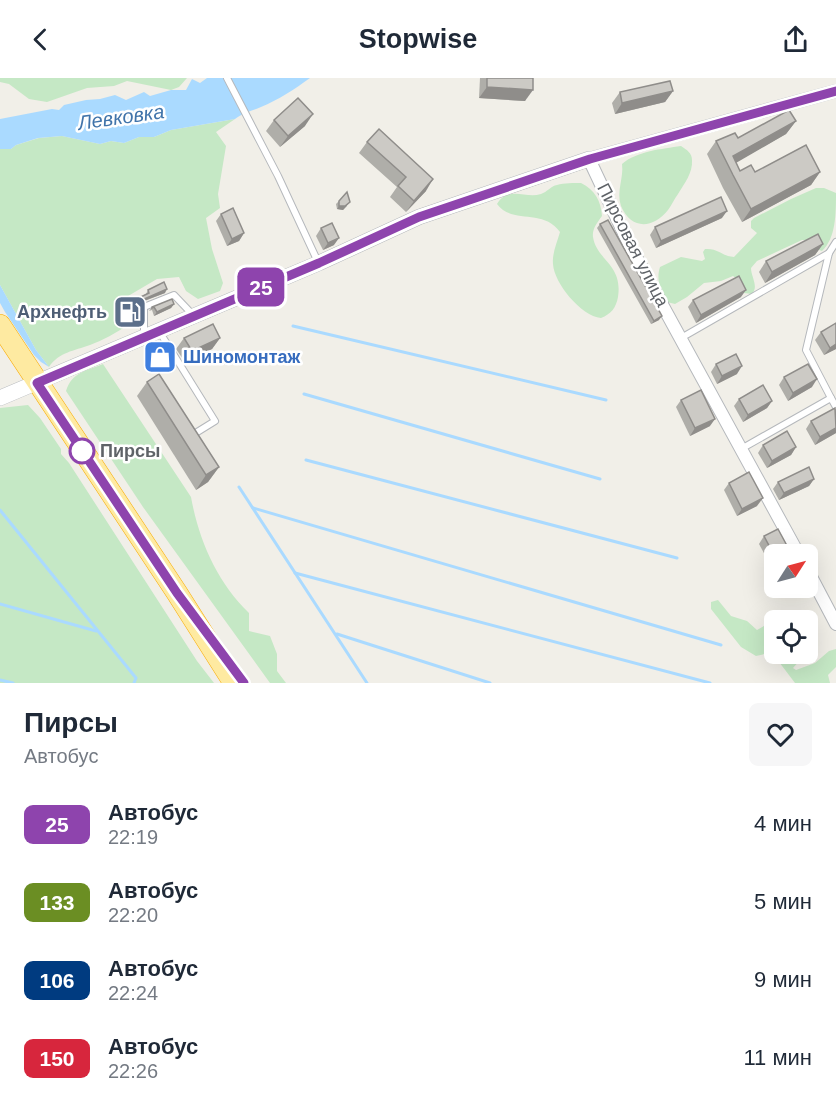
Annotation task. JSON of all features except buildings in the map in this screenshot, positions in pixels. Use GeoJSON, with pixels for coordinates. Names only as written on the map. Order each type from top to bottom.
{"type":"FeatureCollection","features":[{"type":"Feature","properties":{"kind":"highway"},"geometry":{"type":"LineString","coordinates":[[0,326],[234,683]]}},
{"type":"Feature","properties":{"kind":"highway"},"geometry":{"type":"LineString","coordinates":[[177,593],[244,683]]}},
{"type":"Feature","properties":{"kind":"street","name":"Пирсовая улица"},"geometry":{"type":"LineString","coordinates":[[794,544],[630,246],[590,159],[836,91]]}},
{"type":"Feature","properties":{"kind":"street"},"geometry":{"type":"LineString","coordinates":[[0,399],[319,263],[419,217],[590,159]]}},
{"type":"Feature","properties":{"kind":"street"},"geometry":{"type":"LineString","coordinates":[[818,590],[836,624]]}},
{"type":"Feature","properties":{"kind":"lane"},"geometry":{"type":"LineString","coordinates":[[227,78],[319,263]]}},
{"type":"Feature","properties":{"kind":"lane"},"geometry":{"type":"LineString","coordinates":[[836,242],[829,253],[806,350],[836,407]]}},
{"type":"Feature","properties":{"kind":"lane"},"geometry":{"type":"LineString","coordinates":[[681,338],[829,253]]}},
{"type":"Feature","properties":{"kind":"lane"},"geometry":{"type":"LineString","coordinates":[[144,338],[144,307],[174,295],[194,316]]}},
{"type":"Feature","properties":{"kind":"lane"},"geometry":{"type":"LineString","coordinates":[[159,331],[215,421],[194,434]]}},
{"type":"Feature","properties":{"kind":"lane"},"geometry":{"type":"LineString","coordinates":[[741,449],[831,398]]}},
{"type":"Feature","properties":{"kind":"green space"},"geometry":{"type":"Polygon","coordinates":[[[0,78],[187,78],[179,87],[171,90],[127,81],[114,86],[87,88],[47,102],[29,99],[9,84],[0,82],[0,78]]]}},
{"type":"Feature","properties":{"kind":"green space"},"geometry":{"type":"Polygon","coordinates":[[[235,119],[216,132],[226,146],[218,194],[220,208],[206,218],[212,249],[223,283],[220,291],[198,299],[186,291],[179,277],[157,279],[123,299],[128,325],[100,341],[62,355],[49,367],[36,350],[0,285],[0,149],[11,149],[16,145],[39,138],[62,136],[100,144],[111,141],[124,143],[139,137],[154,137],[171,130],[235,119]]]}},
{"type":"Feature","properties":{"kind":"green space"},"geometry":{"type":"Polygon","coordinates":[[[681,146],[691,155],[690,174],[662,216],[649,223],[636,223],[625,214],[621,206],[622,164],[642,153],[681,146]]]}},
{"type":"Feature","properties":{"kind":"green space"},"geometry":{"type":"Polygon","coordinates":[[[581,183],[594,193],[599,201],[602,216],[594,229],[593,237],[599,252],[617,277],[619,286],[614,307],[601,318],[593,316],[577,305],[558,280],[553,260],[560,232],[545,220],[511,214],[497,204],[507,195],[535,195],[557,185],[581,183]]]}},
{"type":"Feature","properties":{"kind":"green space"},"geometry":{"type":"Polygon","coordinates":[[[816,188],[824,188],[836,193],[833,232],[827,246],[822,251],[814,248],[806,240],[802,240],[757,261],[751,268],[755,285],[752,294],[744,293],[733,276],[721,281],[704,283],[675,304],[667,302],[659,285],[660,267],[681,257],[702,261],[705,259],[703,252],[705,249],[734,257],[757,233],[751,228],[751,221],[754,218],[816,188]]]}},
{"type":"Feature","properties":{"kind":"green space"},"geometry":{"type":"Polygon","coordinates":[[[103,364],[191,497],[204,545],[211,560],[228,588],[249,613],[249,631],[270,636],[277,654],[277,671],[286,683],[270,683],[143,507],[66,391],[76,376],[103,364]]]}},
{"type":"Feature","properties":{"kind":"green space"},"geometry":{"type":"Polygon","coordinates":[[[28,405],[40,418],[61,449],[61,454],[197,661],[214,683],[0,683],[0,408],[28,405]]]}},
{"type":"Feature","properties":{"kind":"green space"},"geometry":{"type":"Polygon","coordinates":[[[718,600],[731,616],[747,621],[757,630],[764,626],[764,654],[756,656],[741,647],[711,609],[711,602],[718,600]]]}},
{"type":"Feature","properties":{"kind":"green space"},"geometry":{"type":"Polygon","coordinates":[[[836,649],[836,667],[828,675],[830,683],[795,683],[781,664],[797,664],[793,668],[796,670],[818,664],[818,660],[829,651],[836,649]]]}},
{"type":"Feature","properties":{"kind":"water","name":"Левковка"},"geometry":{"type":"Polygon","coordinates":[[[207,78],[310,78],[280,98],[235,119],[171,130],[154,137],[139,137],[124,143],[111,141],[100,144],[62,136],[38,138],[16,145],[11,149],[0,149],[0,119],[52,109],[59,110],[64,105],[115,95],[126,100],[144,92],[150,96],[171,90],[186,90],[192,79],[200,83],[207,78]]]}},
{"type":"Feature","properties":{"kind":"water"},"geometry":{"type":"Polygon","coordinates":[[[0,285],[36,350],[49,367],[34,355],[5,312],[0,303],[0,285]]]}},
{"type":"Feature","properties":{"kind":"waterway"},"geometry":{"type":"LineString","coordinates":[[293,326],[606,400]]}},
{"type":"Feature","properties":{"kind":"waterway"},"geometry":{"type":"LineString","coordinates":[[304,394],[600,479]]}},
{"type":"Feature","properties":{"kind":"waterway"},"geometry":{"type":"LineString","coordinates":[[306,460],[677,558]]}},
{"type":"Feature","properties":{"kind":"waterway"},"geometry":{"type":"LineString","coordinates":[[239,487],[367,683]]}},
{"type":"Feature","properties":{"kind":"waterway"},"geometry":{"type":"LineString","coordinates":[[253,508],[721,645]]}},
{"type":"Feature","properties":{"kind":"waterway"},"geometry":{"type":"LineString","coordinates":[[0,510],[136,678],[134,683]]}},
{"type":"Feature","properties":{"kind":"waterway"},"geometry":{"type":"LineString","coordinates":[[295,573],[710,683]]}},
{"type":"Feature","properties":{"kind":"waterway"},"geometry":{"type":"LineString","coordinates":[[0,604],[96,631]]}},
{"type":"Feature","properties":{"kind":"waterway"},"geometry":{"type":"LineString","coordinates":[[337,634],[490,683]]}},
{"type":"Feature","properties":{"kind":"waterway"},"geometry":{"type":"LineString","coordinates":[[0,680],[13,683]]}},
{"type":"Feature","properties":{"kind":"bus line","name":"25"},"geometry":{"type":"LineString","coordinates":[[244,683],[177,593],[37,383],[319,263],[419,217],[590,159],[836,91]]}},
{"type":"Feature","properties":{"kind":"place","name":"Архнефть"},"geometry":{"type":"Point","coordinates":[130,312]}},
{"type":"Feature","properties":{"kind":"place","name":"Шиномонтаж"},"geometry":{"type":"Point","coordinates":[160,357]}},
{"type":"Feature","properties":{"kind":"place","name":"Пирсы"},"geometry":{"type":"Point","coordinates":[82,451]}}]}
